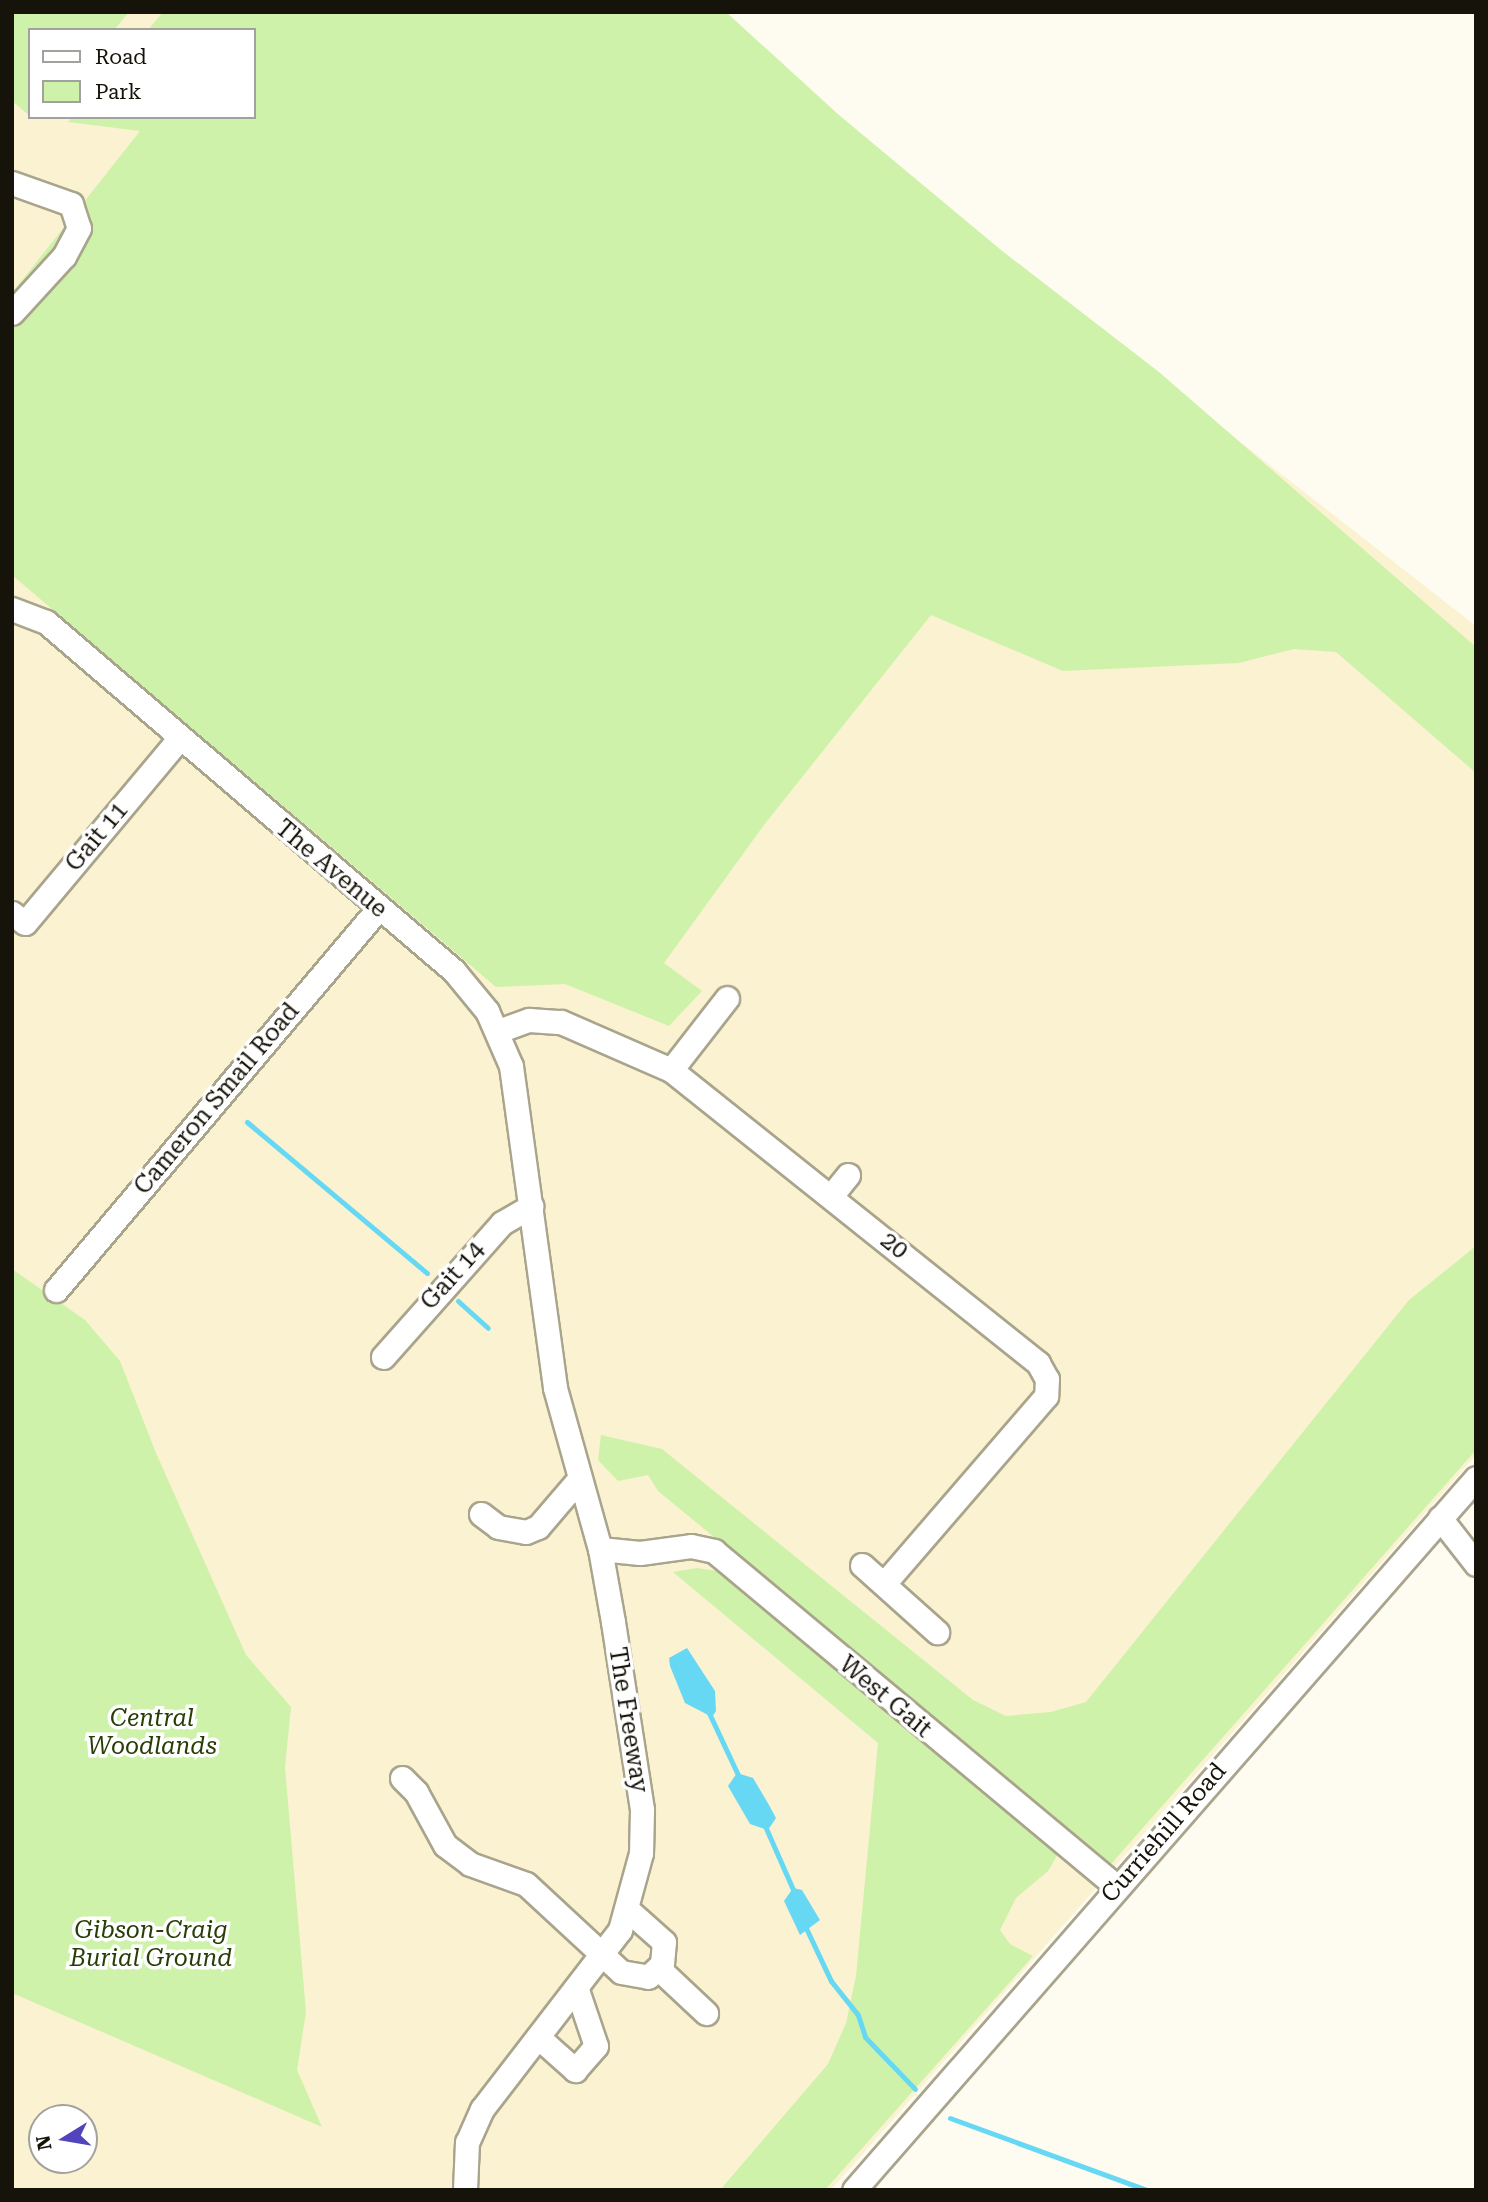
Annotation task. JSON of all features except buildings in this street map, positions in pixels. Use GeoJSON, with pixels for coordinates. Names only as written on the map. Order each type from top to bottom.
{"type":"FeatureCollection","features":[{"type":"Feature","properties":{"kind":"street"},"geometry":{"type":"LineString","coordinates":[[12,183],[71,204],[79,228],[64,256],[12,313]]}},
{"type":"Feature","properties":{"kind":"street","name":"The Avenue"},"geometry":{"type":"LineString","coordinates":[[12,609],[46,622],[377,909],[454,971],[475,993],[498,1031],[519,1100],[532,1206]]}},
{"type":"Feature","properties":{"kind":"street","name":"Gait 11"},"geometry":{"type":"LineString","coordinates":[[12,912],[25,923],[179,739]]}},
{"type":"Feature","properties":{"kind":"street","name":"Cameron Smail Road"},"geometry":{"type":"LineString","coordinates":[[56,1290],[377,909]]}},
{"type":"Feature","properties":{"kind":"street"},"geometry":{"type":"LineString","coordinates":[[671,1070],[727,998]]}},
{"type":"Feature","properties":{"kind":"street","name":"20"},"geometry":{"type":"LineString","coordinates":[[498,1031],[529,1020],[562,1023],[671,1070],[1038,1363],[1047,1379],[1046,1396],[884,1584]]}},
{"type":"Feature","properties":{"kind":"street"},"geometry":{"type":"LineString","coordinates":[[831,1196],[848,1175]]}},
{"type":"Feature","properties":{"kind":"street"},"geometry":{"type":"LineString","coordinates":[[481,1514],[498,1527],[526,1532],[538,1527],[579,1479],[555,1388],[532,1206]]}},
{"type":"Feature","properties":{"kind":"street","name":"Gait 14"},"geometry":{"type":"LineString","coordinates":[[383,1357],[502,1223],[532,1206]]}},
{"type":"Feature","properties":{"kind":"street","name":"Curriehill Road"},"geometry":{"type":"LineString","coordinates":[[854,2190],[1476,1478]]}},
{"type":"Feature","properties":{"kind":"street","name":"The Freeway"},"geometry":{"type":"LineString","coordinates":[[577,1990],[603,1956],[628,1910],[641,1853],[642,1810],[605,1572],[579,1479]]}},
{"type":"Feature","properties":{"kind":"street"},"geometry":{"type":"LineString","coordinates":[[1440,1518],[1476,1564]]}},
{"type":"Feature","properties":{"kind":"street","name":"West Gait"},"geometry":{"type":"LineString","coordinates":[[600,1549],[640,1553],[691,1546],[714,1551],[1117,1887]]}},
{"type":"Feature","properties":{"kind":"street","name":"West Gait"},"geometry":{"type":"LineString","coordinates":[[605,1572],[640,1553]]}},
{"type":"Feature","properties":{"kind":"street"},"geometry":{"type":"LineString","coordinates":[[862,1565],[937,1632]]}},
{"type":"Feature","properties":{"kind":"street"},"geometry":{"type":"LineString","coordinates":[[402,1778],[416,1792],[445,1845],[470,1864],[526,1884],[603,1956],[632,1978],[648,1978],[658,1968],[666,1952],[663,1942],[628,1910]]}},
{"type":"Feature","properties":{"kind":"street"},"geometry":{"type":"LineString","coordinates":[[658,1968],[706,2013]]}},
{"type":"Feature","properties":{"kind":"street"},"geometry":{"type":"LineString","coordinates":[[465,2190],[467,2142],[482,2109],[577,1990]]}},
{"type":"Feature","properties":{"kind":"street"},"geometry":{"type":"LineString","coordinates":[[538,2038],[575,2070],[596,2046],[577,1990]]}},
{"type":"Feature","properties":{"kind":"shaded area"},"geometry":{"type":"Polygon","coordinates":[[[12,12],[689,12],[1476,626],[1476,1455],[831,2190],[12,2190],[12,12]]]}},
{"type":"Feature","properties":{"kind":"green space"},"geometry":{"type":"Polygon","coordinates":[[[12,12],[129,12],[116,28],[28,28],[28,114],[12,101],[12,12]]]}},
{"type":"Feature","properties":{"kind":"green space"},"geometry":{"type":"Polygon","coordinates":[[[163,12],[726,12],[839,115],[1001,250],[1159,372],[1476,647],[1476,773],[1336,652],[1294,649],[1239,663],[1063,671],[931,615],[764,825],[664,963],[702,991],[669,1026],[565,984],[496,987],[12,575],[12,293],[140,131],[68,122],[70,119],[256,119],[256,28],[150,28],[163,12]]]}},
{"type":"Feature","properties":{"kind":"green space"},"geometry":{"type":"Polygon","coordinates":[[[1476,1246],[1476,1450],[1111,1864],[658,1491],[648,1475],[618,1481],[598,1460],[601,1435],[662,1449],[973,1700],[1006,1716],[1051,1712],[1086,1702],[1409,1300],[1476,1246]]]}},
{"type":"Feature","properties":{"kind":"green space","name":"Central Woodlands"},"geometry":{"type":"Polygon","coordinates":[[[12,1269],[85,1320],[120,1361],[156,1453],[246,1655],[291,1707],[285,1767],[306,2012],[297,2070],[322,2127],[12,1993],[12,1269]]]}},
{"type":"Feature","properties":{"kind":"green space"},"geometry":{"type":"Polygon","coordinates":[[[697,1568],[717,1571],[1058,1854],[1048,1871],[1016,1898],[1000,1930],[1010,1944],[1033,1956],[825,2190],[720,2190],[828,2064],[846,2023],[856,1976],[878,1743],[673,1572],[697,1568]]]}},
{"type":"Feature","properties":{"kind":"water"},"geometry":{"type":"Polygon","coordinates":[[[687,1648],[715,1691],[716,1711],[712,1717],[685,1703],[670,1666],[669,1658],[687,1648]]]}},
{"type":"Feature","properties":{"kind":"water"},"geometry":{"type":"Polygon","coordinates":[[[737,1773],[753,1778],[769,1805],[776,1818],[768,1830],[750,1824],[728,1786],[737,1773]]]}},
{"type":"Feature","properties":{"kind":"water"},"geometry":{"type":"Polygon","coordinates":[[[793,1888],[802,1890],[820,1920],[800,1935],[784,1901],[793,1888]]]}},
{"type":"Feature","properties":{"kind":"waterway"},"geometry":{"type":"LineString","coordinates":[[247,1122],[427,1273]]}},
{"type":"Feature","properties":{"kind":"waterway"},"geometry":{"type":"LineString","coordinates":[[458,1301],[488,1328]]}},
{"type":"Feature","properties":{"kind":"waterway"},"geometry":{"type":"LineString","coordinates":[[709,1713],[739,1777]]}},
{"type":"Feature","properties":{"kind":"waterway"},"geometry":{"type":"LineString","coordinates":[[765,1826],[795,1894]]}},
{"type":"Feature","properties":{"kind":"waterway"},"geometry":{"type":"LineString","coordinates":[[805,1926],[831,1981],[858,2015],[865,2037],[915,2089]]}},
{"type":"Feature","properties":{"kind":"waterway"},"geometry":{"type":"LineString","coordinates":[[950,2118],[1147,2190]]}},
{"type":"Feature","properties":{"kind":"park label","name":"Gibson-Craig Burial Ground"},"geometry":{"type":"Point","coordinates":[151,1945]}}]}
